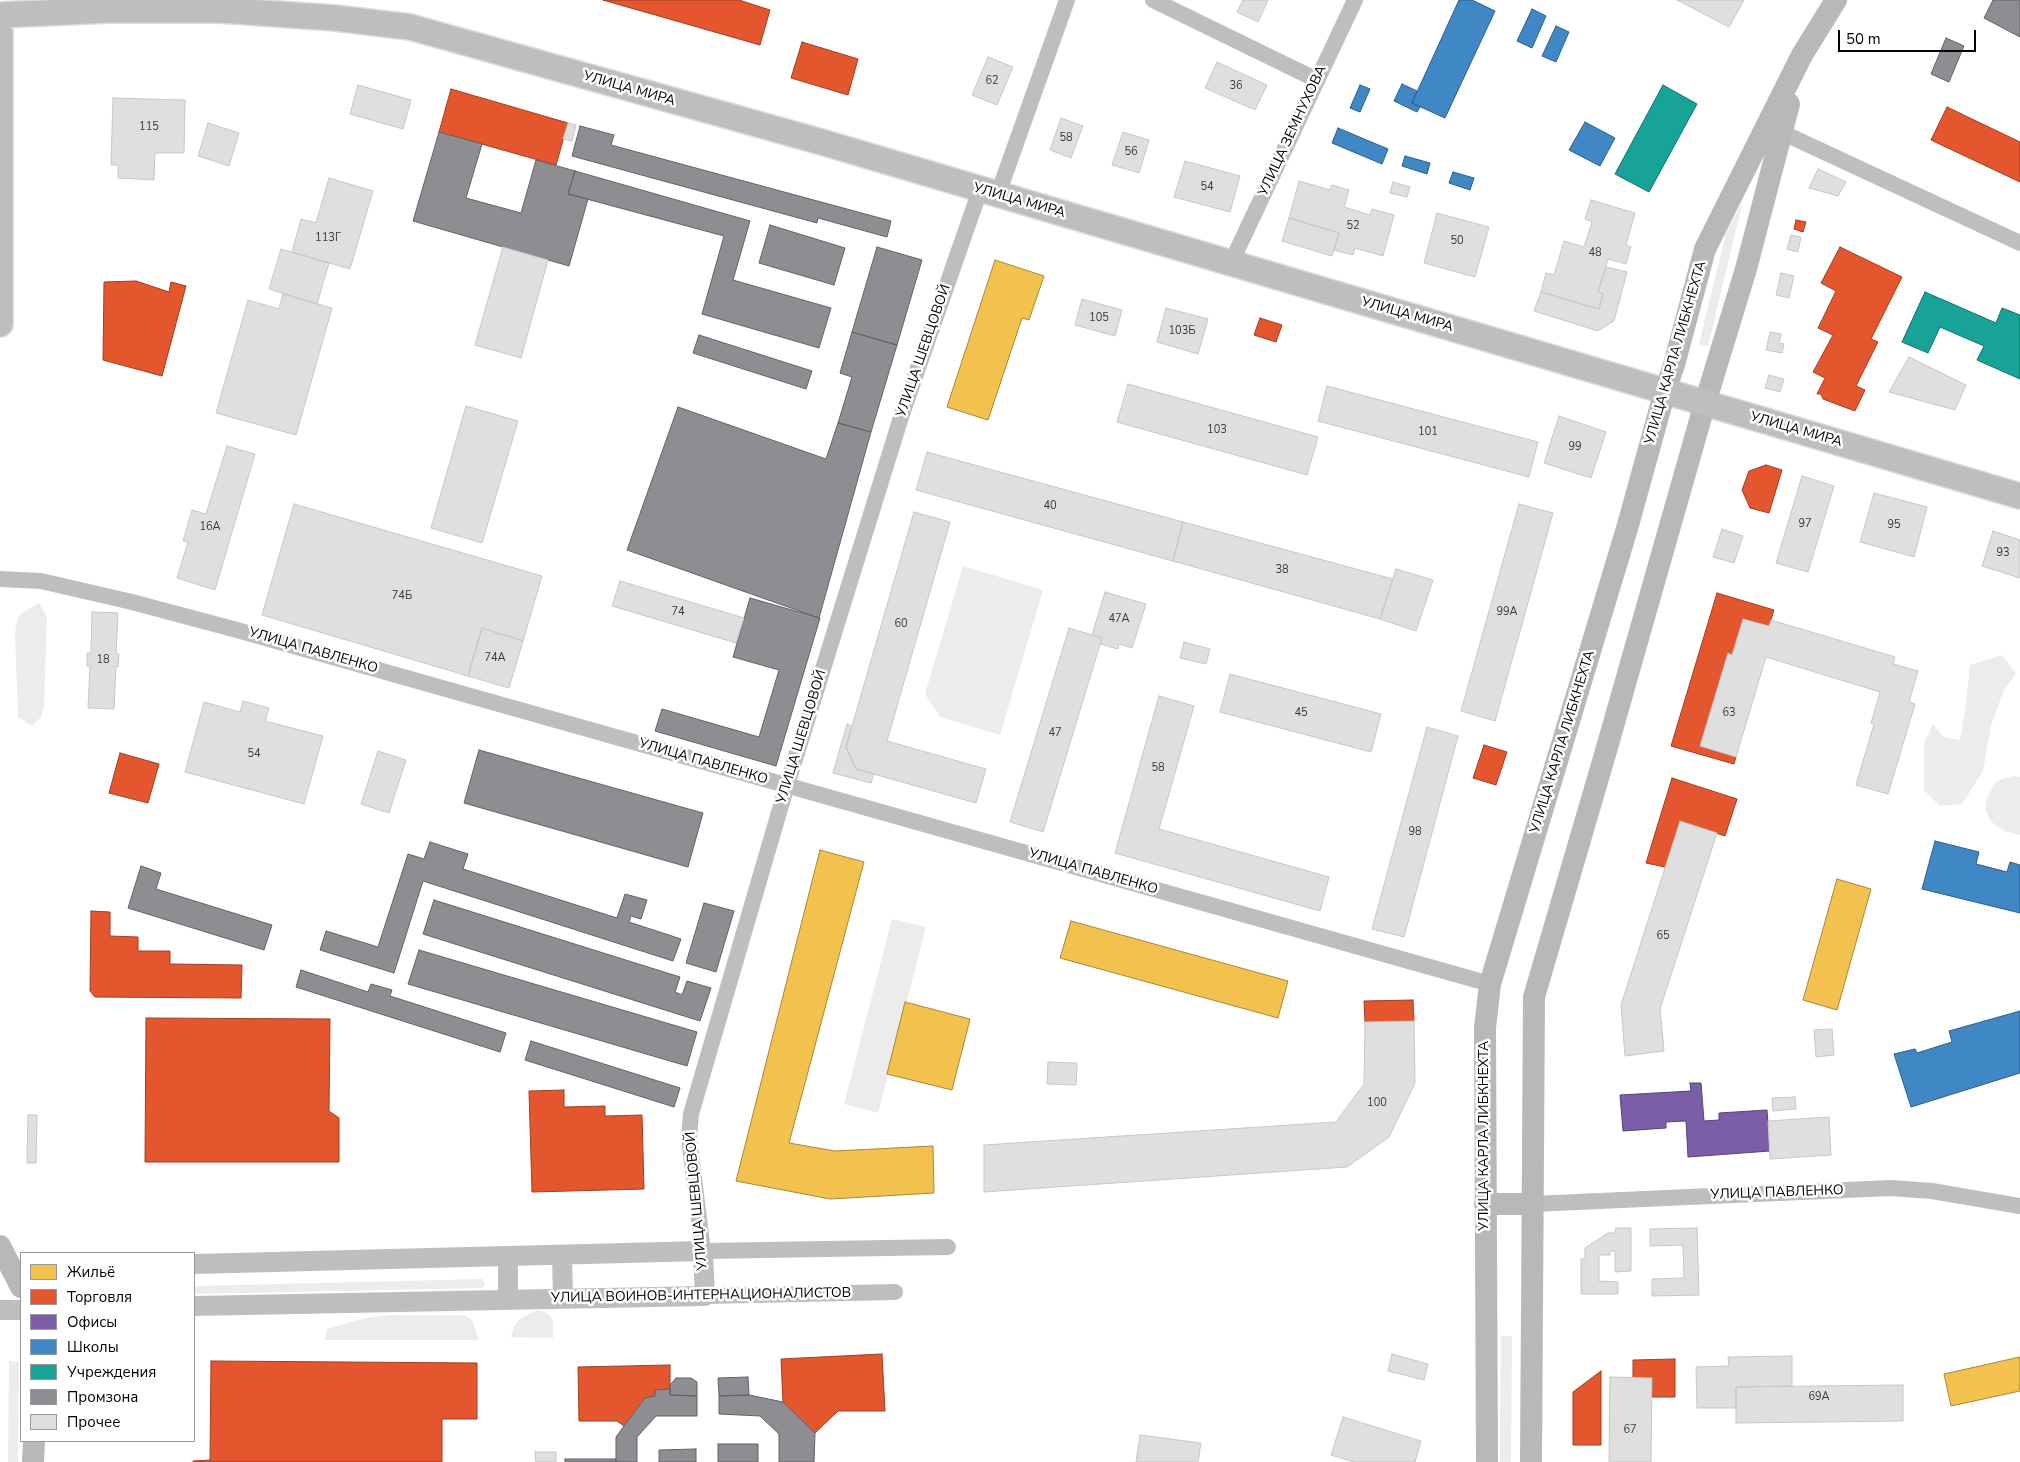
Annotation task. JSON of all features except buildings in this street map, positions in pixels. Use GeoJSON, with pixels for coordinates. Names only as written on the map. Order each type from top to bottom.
{"type":"FeatureCollection","features":[{"type":"Feature","properties":{"kind":"main road","name":"УЛИЦА КАРЛА ЛИБКНЕХТА"},"geometry":{"type":"LineString","coordinates":[[1487,1462],[1485,1028],[1490,984],[1628,525],[1705,249],[1802,55],[1836,0]]}},
{"type":"Feature","properties":{"kind":"main road","name":"УЛИЦА МИРА"},"geometry":{"type":"LineString","coordinates":[[0,15],[110,10],[220,10],[335,18],[410,27],[818,141],[2020,496]]}},
{"type":"Feature","properties":{"kind":"main road"},"geometry":{"type":"LineString","coordinates":[[0,33],[0,324]]}},
{"type":"Feature","properties":{"kind":"main road","name":"УЛИЦА КАРЛА ЛИБКНЕХТА"},"geometry":{"type":"LineString","coordinates":[[1531,1462],[1534,997],[1609,742],[1704,403],[1746,269],[1802,55]]}},
{"type":"Feature","properties":{"kind":"main road"},"geometry":{"type":"LineString","coordinates":[[1485,1204],[1532,1204]]}},
{"type":"Feature","properties":{"kind":"main road"},"geometry":{"type":"LineString","coordinates":[[0,1246],[14,1273]]}},
{"type":"Feature","properties":{"kind":"main road"},"geometry":{"type":"LineString","coordinates":[[33,1462],[34,1442]]}},
{"type":"Feature","properties":{"kind":"street","name":"УЛИЦА ШЕВЦОВОЙ"},"geometry":{"type":"LineString","coordinates":[[705,1296],[704,1251],[688,1138],[691,1114],[787,785],[902,414],[1067,0]]}},
{"type":"Feature","properties":{"kind":"street"},"geometry":{"type":"LineString","coordinates":[[1153,0],[1316,80]]}},
{"type":"Feature","properties":{"kind":"street","name":"УЛИЦА ЗЕМНУХОВА"},"geometry":{"type":"LineString","coordinates":[[1231,263],[1355,0]]}},
{"type":"Feature","properties":{"kind":"street"},"geometry":{"type":"LineString","coordinates":[[1781,132],[2020,243]]}},
{"type":"Feature","properties":{"kind":"street","name":"УЛИЦА ПАВЛЕНКО"},"geometry":{"type":"LineString","coordinates":[[0,579],[41,581],[132,602],[1490,984]]}},
{"type":"Feature","properties":{"kind":"street","name":"УЛИЦА ПАВЛЕНКО"},"geometry":{"type":"LineString","coordinates":[[1532,1204],[1891,1188],[1932,1191],[2020,1206]]}},
{"type":"Feature","properties":{"kind":"street"},"geometry":{"type":"LineString","coordinates":[[195,1264],[948,1246]]}},
{"type":"Feature","properties":{"kind":"street"},"geometry":{"type":"LineString","coordinates":[[562,1255],[563,1299]]}},
{"type":"Feature","properties":{"kind":"street"},"geometry":{"type":"LineString","coordinates":[[508,1256],[508,1300]]}},
{"type":"Feature","properties":{"kind":"street","name":"УЛИЦА ВОИНОВ-ИНТЕРНАЦИОНАЛИСТОВ"},"geometry":{"type":"LineString","coordinates":[[195,1306],[894,1292]]}},
{"type":"Feature","properties":{"kind":"street"},"geometry":{"type":"LineString","coordinates":[[0,1310],[20,1310]]}},
{"type":"Feature","properties":{"kind":"shaded area"},"geometry":{"type":"Polygon","coordinates":[[[1743,201],[1708,346],[1699,344],[1726,233],[1743,201]]]}},
{"type":"Feature","properties":{"kind":"shaded area"},"geometry":{"type":"Polygon","coordinates":[[[963,566],[1043,590],[1000,735],[940,717],[925,694],[963,566]]]}},
{"type":"Feature","properties":{"kind":"shaded area"},"geometry":{"type":"Polygon","coordinates":[[[39,603],[47,617],[44,706],[41,717],[32,726],[18,717],[15,633],[17,620],[22,613],[39,603]]]}},
{"type":"Feature","properties":{"kind":"shaded area"},"geometry":{"type":"Polygon","coordinates":[[[2002,655],[2016,674],[2004,690],[1991,725],[1983,771],[1962,804],[1940,806],[1924,790],[1924,744],[1933,724],[1943,737],[1960,740],[1970,665],[2002,655]]]}},
{"type":"Feature","properties":{"kind":"shaded area"},"geometry":{"type":"Polygon","coordinates":[[[2014,776],[2020,777],[2020,835],[2004,831],[1995,825],[1990,820],[1986,810],[1986,801],[1993,785],[1999,780],[2014,776]]]}},
{"type":"Feature","properties":{"kind":"shaded area"},"geometry":{"type":"Polygon","coordinates":[[[892,919],[926,927],[878,1113],[844,1104],[892,919]]]}},
{"type":"Feature","properties":{"kind":"shaded area"},"geometry":{"type":"Polygon","coordinates":[[[482,1279],[485,1284],[483,1288],[195,1294],[195,1286],[482,1279]]]}},
{"type":"Feature","properties":{"kind":"shaded area"},"geometry":{"type":"Polygon","coordinates":[[[537,1310],[547,1313],[551,1317],[553,1338],[511,1337],[514,1327],[520,1319],[537,1310]]]}},
{"type":"Feature","properties":{"kind":"shaded area"},"geometry":{"type":"Polygon","coordinates":[[[465,1315],[472,1320],[479,1340],[325,1340],[327,1329],[370,1317],[465,1315]]]}},
{"type":"Feature","properties":{"kind":"shaded area"},"geometry":{"type":"Polygon","coordinates":[[[1501,1336],[1512,1336],[1511,1462],[1500,1462],[1501,1336]]]}},
{"type":"Feature","properties":{"kind":"shaded area"},"geometry":{"type":"Polygon","coordinates":[[[9,1361],[19,1362],[18,1462],[8,1462],[9,1361]]]}}]}
